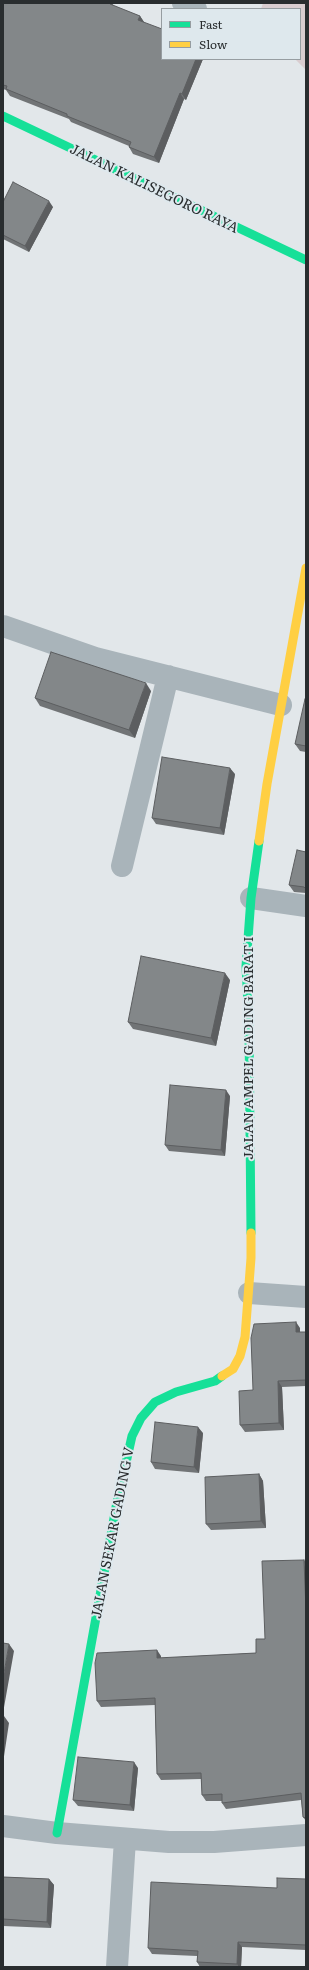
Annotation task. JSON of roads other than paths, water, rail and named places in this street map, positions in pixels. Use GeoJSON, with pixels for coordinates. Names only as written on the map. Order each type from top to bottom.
{"type":"FeatureCollection","features":[{"type":"Feature","properties":{"kind":"street"},"geometry":{"type":"LineString","coordinates":[[183,3],[194,8]]}},
{"type":"Feature","properties":{"kind":"street","name":"JALAN KALISEGORO RAYA"},"geometry":{"type":"LineString","coordinates":[[3,116],[306,260]]}},
{"type":"Feature","properties":{"kind":"street","name":"JALAN AMPEL GADING BARAT I"},"geometry":{"type":"LineString","coordinates":[[249,1293],[251,1250],[249,1042],[246,966],[251,898],[267,784],[306,568]]}},
{"type":"Feature","properties":{"kind":"street"},"geometry":{"type":"LineString","coordinates":[[3,626],[95,658],[281,705]]}},
{"type":"Feature","properties":{"kind":"street"},"geometry":{"type":"LineString","coordinates":[[122,866],[168,676]]}},
{"type":"Feature","properties":{"kind":"street"},"geometry":{"type":"LineString","coordinates":[[251,898],[306,906]]}},
{"type":"Feature","properties":{"kind":"street"},"geometry":{"type":"LineString","coordinates":[[249,1293],[306,1297]]}},
{"type":"Feature","properties":{"kind":"street","name":"JALAN SEKAR GADING V"},"geometry":{"type":"LineString","coordinates":[[57,1833],[116,1507],[132,1436],[141,1418],[155,1402],[176,1392],[215,1381],[233,1369],[240,1356],[245,1337],[249,1293]]}},
{"type":"Feature","properties":{"kind":"street"},"geometry":{"type":"LineString","coordinates":[[3,1826],[124,1839],[214,1842],[306,1835]]}},
{"type":"Feature","properties":{"kind":"street"},"geometry":{"type":"LineString","coordinates":[[116,1967],[124,1839]]}}]}
